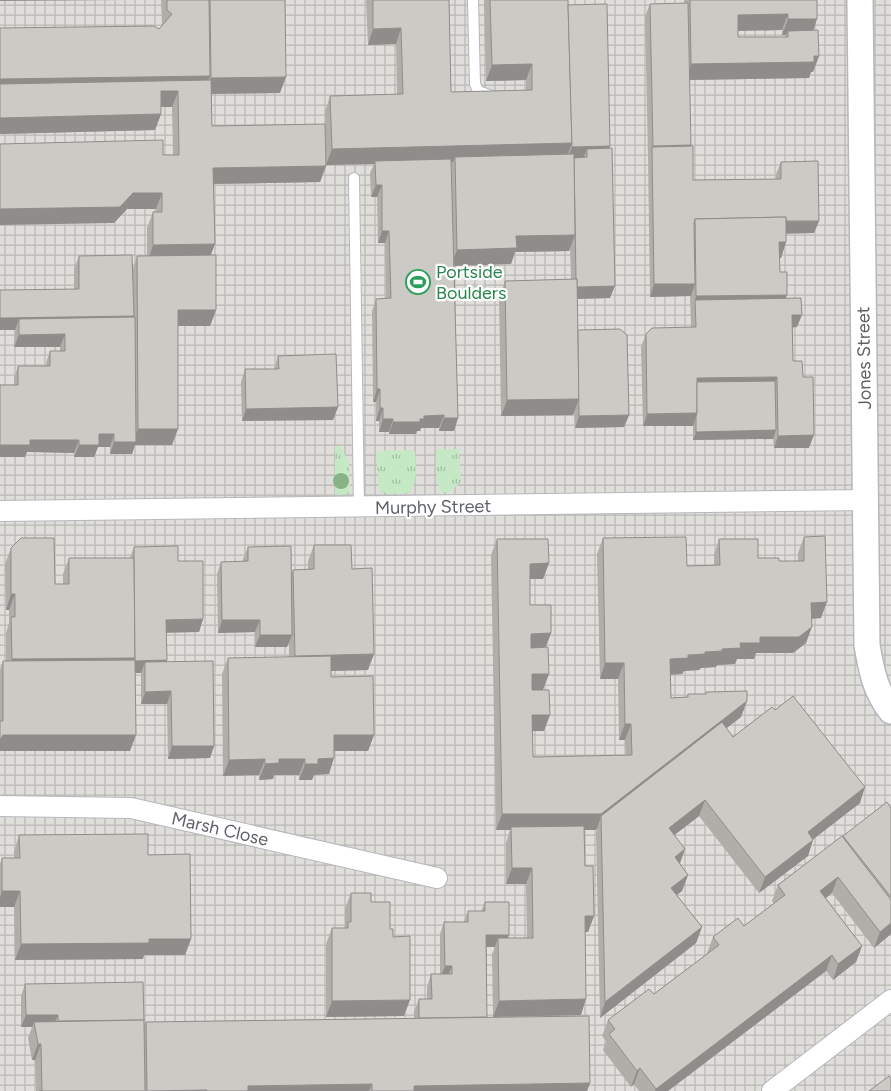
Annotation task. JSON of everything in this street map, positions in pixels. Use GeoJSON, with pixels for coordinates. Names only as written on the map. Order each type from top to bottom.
{"type":"FeatureCollection","features":[{"type":"Feature","properties":{"kind":"street","name":"Jones Street"},"geometry":{"type":"LineString","coordinates":[[860,0],[867,645],[871,671],[882,699],[891,711]]}},
{"type":"Feature","properties":{"kind":"street","name":"Murphy Street"},"geometry":{"type":"LineString","coordinates":[[0,511],[359,508],[866,500]]}},
{"type":"Feature","properties":{"kind":"street","name":"Marsh Close"},"geometry":{"type":"LineString","coordinates":[[0,806],[131,808],[437,878]]}},
{"type":"Feature","properties":{"kind":"street"},"geometry":{"type":"LineString","coordinates":[[772,1091],[891,1000]]}},
{"type":"Feature","properties":{"kind":"lane"},"geometry":{"type":"LineString","coordinates":[[473,0],[475,84],[478,90],[486,95],[504,96]]}},
{"type":"Feature","properties":{"kind":"lane"},"geometry":{"type":"LineString","coordinates":[[354,178],[359,508]]}},
{"type":"Feature","properties":{"kind":"shaded area"},"geometry":{"type":"Polygon","coordinates":[[[0,0],[891,0],[891,1091],[0,1091],[0,0]]]}},
{"type":"Feature","properties":{"kind":"green space"},"geometry":{"type":"Polygon","coordinates":[[[335,446],[340,446],[349,462],[350,494],[335,495],[335,446]]]}},
{"type":"Feature","properties":{"kind":"green space"},"geometry":{"type":"Polygon","coordinates":[[[438,449],[459,449],[461,482],[448,493],[443,493],[438,484],[436,451],[438,449]]]}},
{"type":"Feature","properties":{"kind":"green space"},"geometry":{"type":"Polygon","coordinates":[[[412,450],[415,452],[416,473],[410,493],[384,494],[379,490],[376,454],[378,451],[412,450]]]}},
{"type":"Feature","properties":{"kind":"building"},"geometry":{"type":"Polygon","coordinates":[[[167,0],[209,0],[210,76],[0,79],[0,28],[154,26],[159,29],[172,14],[167,10],[167,0]]]}},
{"type":"Feature","properties":{"kind":"building"},"geometry":{"type":"Polygon","coordinates":[[[210,0],[285,0],[286,77],[211,78],[210,0]]]}},
{"type":"Feature","properties":{"kind":"building"},"geometry":{"type":"Polygon","coordinates":[[[373,0],[449,0],[451,92],[532,90],[532,64],[492,65],[490,0],[568,0],[572,143],[332,149],[330,96],[403,94],[401,28],[373,29],[373,0]]]}},
{"type":"Feature","properties":{"kind":"building"},"geometry":{"type":"Polygon","coordinates":[[[690,0],[817,0],[817,19],[788,19],[788,14],[738,15],[738,37],[788,37],[788,31],[818,30],[819,56],[814,56],[814,62],[691,64],[690,0]]]}},
{"type":"Feature","properties":{"kind":"building"},"geometry":{"type":"Polygon","coordinates":[[[688,3],[691,145],[653,146],[650,4],[688,3]]]}},
{"type":"Feature","properties":{"kind":"building"},"geometry":{"type":"Polygon","coordinates":[[[607,4],[610,146],[572,147],[568,5],[607,4]]]}},
{"type":"Feature","properties":{"kind":"building"},"geometry":{"type":"Polygon","coordinates":[[[211,80],[212,126],[325,124],[326,166],[213,168],[215,244],[153,245],[153,212],[162,212],[162,193],[133,193],[120,207],[0,209],[0,144],[163,140],[163,155],[179,155],[178,91],[161,91],[161,114],[0,118],[0,84],[211,80]]]}},
{"type":"Feature","properties":{"kind":"building"},"geometry":{"type":"Polygon","coordinates":[[[693,146],[693,180],[781,179],[781,162],[818,161],[819,221],[786,221],[786,217],[695,219],[695,284],[654,284],[652,147],[693,146]]]}},
{"type":"Feature","properties":{"kind":"building"},"geometry":{"type":"Polygon","coordinates":[[[612,148],[615,286],[577,287],[574,158],[587,157],[587,149],[612,148]]]}},
{"type":"Feature","properties":{"kind":"building"},"geometry":{"type":"Polygon","coordinates":[[[574,154],[575,235],[516,236],[517,248],[457,250],[455,157],[574,154]]]}},
{"type":"Feature","properties":{"kind":"building","name":"Portside Boulders"},"geometry":{"type":"Polygon","coordinates":[[[451,159],[458,418],[444,418],[444,415],[424,416],[424,419],[420,419],[420,422],[393,422],[393,419],[383,419],[383,408],[380,408],[380,389],[377,389],[376,299],[391,298],[389,231],[382,231],[382,185],[376,185],[375,161],[451,159]]]}},
{"type":"Feature","properties":{"kind":"building"},"geometry":{"type":"Polygon","coordinates":[[[786,217],[786,242],[779,242],[780,272],[787,272],[787,295],[696,296],[695,219],[786,217]]]}},
{"type":"Feature","properties":{"kind":"building"},"geometry":{"type":"Polygon","coordinates":[[[132,255],[134,316],[0,318],[0,290],[79,289],[79,256],[132,255]]]}},
{"type":"Feature","properties":{"kind":"building"},"geometry":{"type":"Polygon","coordinates":[[[216,255],[216,310],[178,310],[178,429],[138,429],[137,256],[216,255]]]}},
{"type":"Feature","properties":{"kind":"building"},"geometry":{"type":"Polygon","coordinates":[[[577,279],[579,399],[507,400],[505,281],[577,279]]]}},
{"type":"Feature","properties":{"kind":"building"},"geometry":{"type":"Polygon","coordinates":[[[801,298],[802,315],[792,315],[793,361],[802,361],[803,377],[813,377],[814,435],[778,436],[777,377],[697,378],[697,413],[647,414],[646,334],[652,328],[696,327],[695,300],[801,298]]]}},
{"type":"Feature","properties":{"kind":"building"},"geometry":{"type":"Polygon","coordinates":[[[135,317],[136,442],[114,442],[114,434],[99,434],[99,445],[79,445],[79,440],[30,440],[30,445],[0,445],[0,385],[18,385],[18,366],[50,366],[50,351],[65,351],[65,334],[19,335],[19,319],[135,317]]]}},
{"type":"Feature","properties":{"kind":"building"},"geometry":{"type":"Polygon","coordinates":[[[620,329],[627,335],[629,415],[579,416],[578,330],[620,329]]]}},
{"type":"Feature","properties":{"kind":"building"},"geometry":{"type":"Polygon","coordinates":[[[336,354],[338,407],[246,409],[245,369],[279,369],[278,356],[336,354]]]}},
{"type":"Feature","properties":{"kind":"building"},"geometry":{"type":"Polygon","coordinates":[[[775,381],[776,430],[696,432],[697,382],[775,381]]]}},
{"type":"Feature","properties":{"kind":"building"},"geometry":{"type":"Polygon","coordinates":[[[825,536],[827,602],[811,603],[812,627],[799,637],[760,637],[760,643],[740,643],[741,648],[722,649],[722,651],[705,652],[705,654],[688,655],[688,658],[670,659],[671,698],[688,697],[688,694],[706,694],[706,692],[747,691],[747,701],[601,814],[502,814],[497,539],[548,539],[549,563],[530,564],[530,605],[551,605],[551,633],[531,634],[531,648],[548,647],[549,674],[532,674],[532,690],[549,690],[550,715],[532,715],[533,757],[632,755],[631,724],[625,724],[624,663],[605,663],[603,538],[686,537],[687,566],[720,565],[719,539],[758,539],[758,558],[779,558],[779,561],[804,561],[804,537],[825,536]]]}},
{"type":"Feature","properties":{"kind":"building"},"geometry":{"type":"Polygon","coordinates":[[[21,538],[54,538],[55,584],[69,584],[69,558],[134,558],[135,658],[12,659],[11,617],[15,617],[15,594],[11,594],[11,548],[21,538]]]}},
{"type":"Feature","properties":{"kind":"building"},"geometry":{"type":"Polygon","coordinates":[[[314,545],[351,545],[352,569],[372,568],[374,654],[295,656],[293,570],[314,569],[314,545]]]}},
{"type":"Feature","properties":{"kind":"building"},"geometry":{"type":"Polygon","coordinates":[[[178,546],[178,561],[203,561],[203,619],[166,620],[167,660],[135,661],[134,547],[178,546]]]}},
{"type":"Feature","properties":{"kind":"building"},"geometry":{"type":"Polygon","coordinates":[[[291,546],[292,635],[260,635],[260,620],[222,620],[221,562],[248,561],[248,547],[291,546]]]}},
{"type":"Feature","properties":{"kind":"building"},"geometry":{"type":"Polygon","coordinates":[[[331,656],[331,677],[373,676],[374,735],[334,735],[334,758],[318,759],[318,764],[305,764],[305,759],[279,759],[279,763],[265,764],[265,759],[229,760],[228,658],[331,656]]]}},
{"type":"Feature","properties":{"kind":"building"},"geometry":{"type":"Polygon","coordinates":[[[135,660],[136,735],[3,735],[0,740],[0,721],[3,721],[3,661],[135,660]]]}},
{"type":"Feature","properties":{"kind":"building"},"geometry":{"type":"Polygon","coordinates":[[[213,661],[214,746],[172,746],[171,691],[145,692],[145,662],[213,661]]]}},
{"type":"Feature","properties":{"kind":"building"},"geometry":{"type":"Polygon","coordinates":[[[793,696],[865,787],[808,832],[813,840],[765,877],[705,800],[669,828],[685,849],[675,857],[688,875],[671,888],[702,927],[605,1002],[601,816],[722,722],[733,737],[772,707],[775,710],[793,696]]]}},
{"type":"Feature","properties":{"kind":"building"},"geometry":{"type":"Polygon","coordinates":[[[887,802],[891,808],[891,897],[843,836],[887,802]]]}},
{"type":"Feature","properties":{"kind":"building"},"geometry":{"type":"Polygon","coordinates":[[[584,826],[585,866],[593,866],[594,916],[585,916],[586,999],[499,1001],[498,938],[533,938],[532,868],[512,868],[511,827],[584,826]]]}},
{"type":"Feature","properties":{"kind":"building"},"geometry":{"type":"Polygon","coordinates":[[[148,834],[148,855],[190,854],[191,939],[149,939],[149,943],[21,944],[20,891],[2,891],[2,858],[20,858],[19,835],[148,834]]]}},
{"type":"Feature","properties":{"kind":"building"},"geometry":{"type":"Polygon","coordinates":[[[842,836],[891,900],[891,923],[880,932],[838,877],[820,891],[862,946],[838,964],[832,955],[656,1089],[640,1068],[637,1071],[609,1034],[615,1029],[608,1020],[649,989],[654,994],[719,945],[713,937],[738,918],[744,926],[785,895],[778,885],[842,836]]]}},
{"type":"Feature","properties":{"kind":"building"},"geometry":{"type":"Polygon","coordinates":[[[351,893],[371,893],[371,902],[390,902],[390,929],[393,929],[393,937],[410,936],[410,1000],[332,1001],[332,928],[348,928],[348,922],[351,922],[351,893]]]}},
{"type":"Feature","properties":{"kind":"building"},"geometry":{"type":"Polygon","coordinates":[[[485,902],[509,902],[509,935],[486,935],[487,1017],[419,1018],[419,999],[432,999],[431,974],[452,974],[452,966],[445,966],[444,922],[468,922],[468,911],[485,911],[485,902]]]}},
{"type":"Feature","properties":{"kind":"building"},"geometry":{"type":"Polygon","coordinates":[[[143,982],[144,1020],[58,1021],[58,1015],[26,1015],[25,984],[143,982]]]}},
{"type":"Feature","properties":{"kind":"building"},"geometry":{"type":"Polygon","coordinates":[[[589,1016],[590,1083],[414,1086],[414,1091],[372,1091],[372,1084],[248,1086],[248,1091],[147,1091],[146,1022],[589,1016]]]}},
{"type":"Feature","properties":{"kind":"building"},"geometry":{"type":"Polygon","coordinates":[[[144,1020],[145,1091],[42,1091],[41,1044],[38,1044],[34,1022],[144,1020]]]}},
{"type":"Feature","properties":{"kind":"building"},"geometry":{"type":"Polygon","coordinates":[[[889,1076],[891,1078],[891,1091],[869,1091],[889,1076]]]}},
{"type":"Feature","properties":{"kind":"place","name":"Portside Boulders"},"geometry":{"type":"Point","coordinates":[418,282]}}]}
